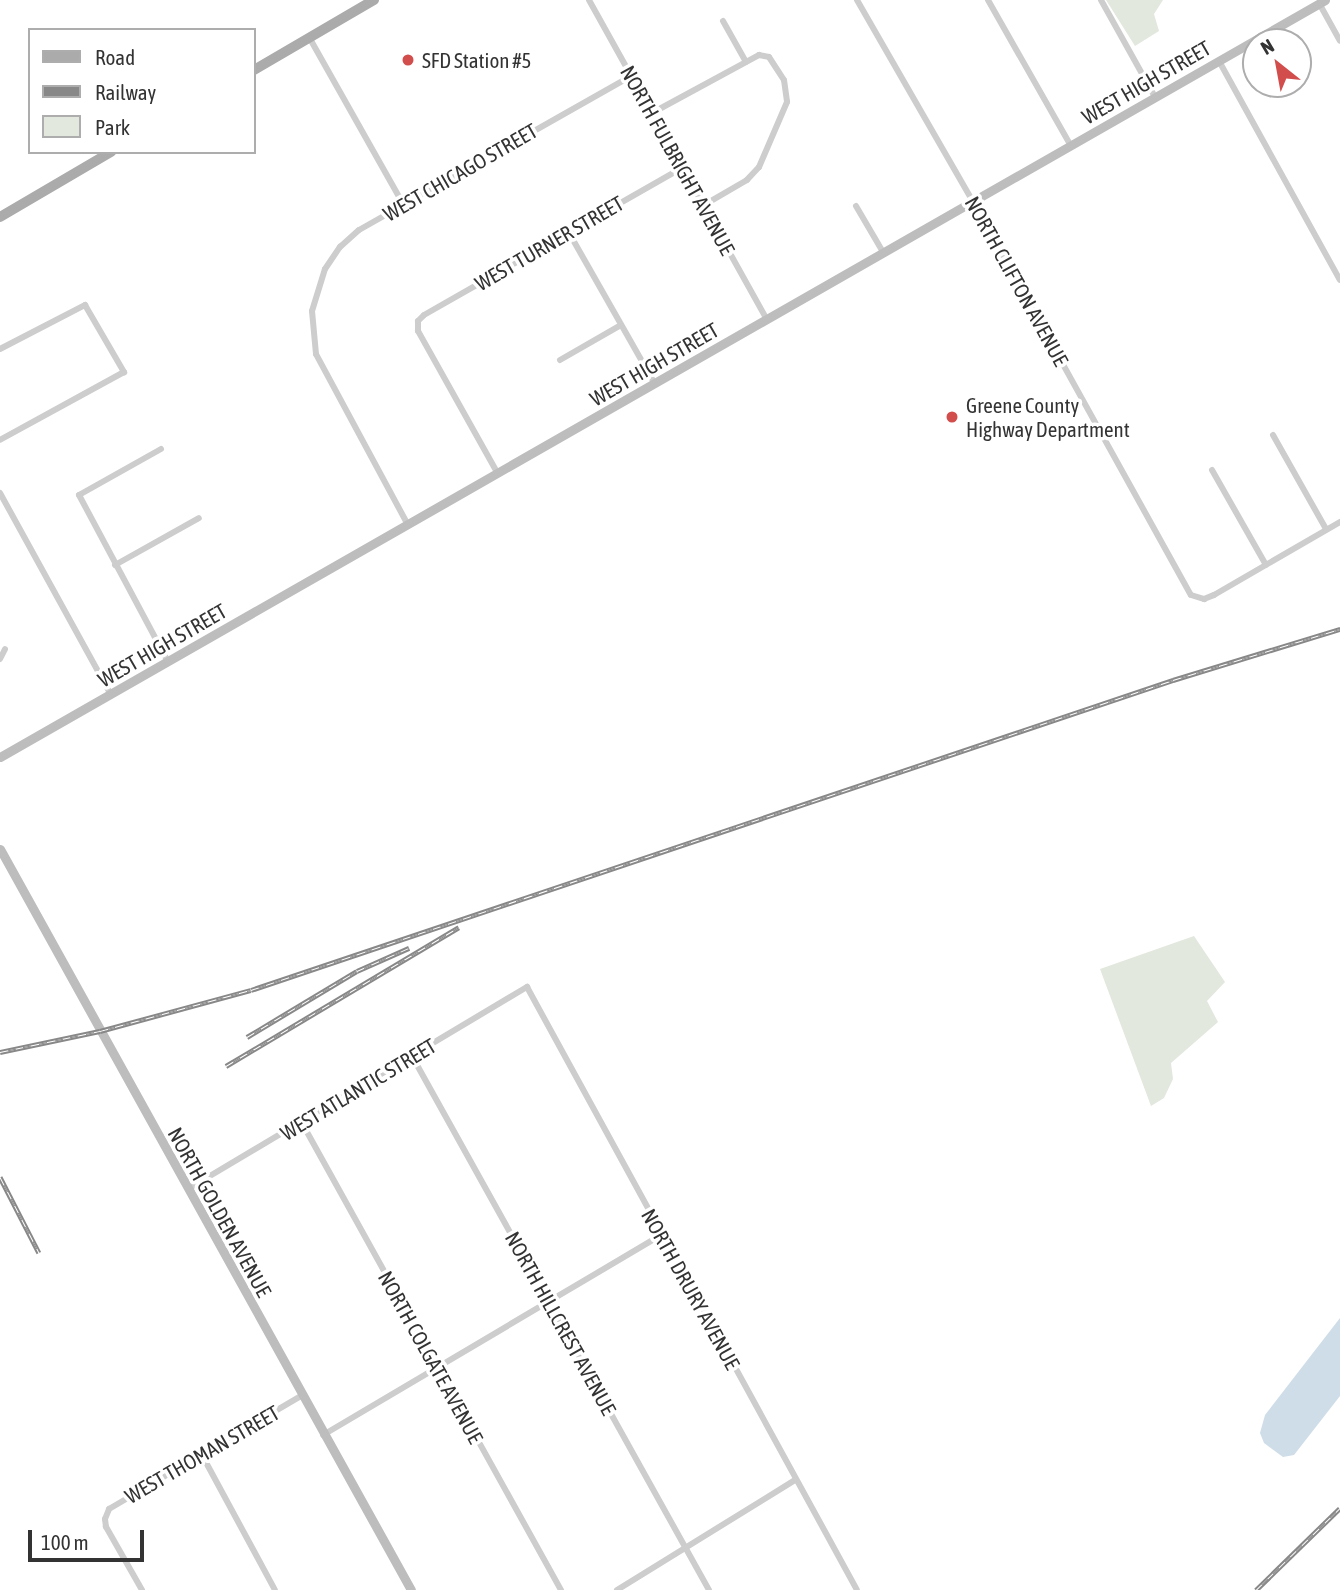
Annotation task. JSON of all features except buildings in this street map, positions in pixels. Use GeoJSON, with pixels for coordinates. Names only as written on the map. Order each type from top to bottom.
{"type":"FeatureCollection","features":[{"type":"Feature","properties":{"kind":"main road"},"geometry":{"type":"LineString","coordinates":[[256,69],[374,0]]}},
{"type":"Feature","properties":{"kind":"main road"},"geometry":{"type":"LineString","coordinates":[[0,217],[108,154]]}},
{"type":"Feature","properties":{"kind":"street","name":"NORTH FULBRIGHT AVENUE"},"geometry":{"type":"LineString","coordinates":[[589,0],[767,320]]}},
{"type":"Feature","properties":{"kind":"street","name":"NORTH CLIFTON AVENUE"},"geometry":{"type":"LineString","coordinates":[[857,0],[973,202],[1181,580],[1196,598],[1214,595],[1266,565]]}},
{"type":"Feature","properties":{"kind":"street"},"geometry":{"type":"LineString","coordinates":[[988,0],[1071,146]]}},
{"type":"Feature","properties":{"kind":"street"},"geometry":{"type":"LineString","coordinates":[[1101,0],[1155,97]]}},
{"type":"Feature","properties":{"kind":"street"},"geometry":{"type":"LineString","coordinates":[[1322,2],[1340,41]]}},
{"type":"Feature","properties":{"kind":"street","name":"WEST HIGH STREET"},"geometry":{"type":"LineString","coordinates":[[0,757],[1322,2]]}},
{"type":"Feature","properties":{"kind":"street"},"geometry":{"type":"LineString","coordinates":[[723,22],[746,62]]}},
{"type":"Feature","properties":{"kind":"street"},"geometry":{"type":"LineString","coordinates":[[309,37],[403,204]]}},
{"type":"Feature","properties":{"kind":"street"},"geometry":{"type":"LineString","coordinates":[[652,113],[761,54],[771,58],[786,84],[788,102],[755,172],[747,180],[704,205]]}},
{"type":"Feature","properties":{"kind":"street"},"geometry":{"type":"LineString","coordinates":[[1219,61],[1340,280]]}},
{"type":"Feature","properties":{"kind":"street","name":"WEST CHICAGO STREET"},"geometry":{"type":"LineString","coordinates":[[408,525],[319,363],[311,328],[314,295],[325,269],[340,247],[359,230],[631,76]]}},
{"type":"Feature","properties":{"kind":"street","name":"WEST TURNER STREET"},"geometry":{"type":"LineString","coordinates":[[498,474],[418,331],[418,321],[568,231],[683,167]]}},
{"type":"Feature","properties":{"kind":"street"},"geometry":{"type":"LineString","coordinates":[[856,205],[883,253]]}},
{"type":"Feature","properties":{"kind":"street"},"geometry":{"type":"LineString","coordinates":[[568,231],[654,384]]}},
{"type":"Feature","properties":{"kind":"street"},"geometry":{"type":"LineString","coordinates":[[0,349],[85,305],[124,372],[0,440]]}},
{"type":"Feature","properties":{"kind":"street"},"geometry":{"type":"LineString","coordinates":[[559,360],[621,326]]}},
{"type":"Feature","properties":{"kind":"street"},"geometry":{"type":"LineString","coordinates":[[1273,435],[1326,530]]}},
{"type":"Feature","properties":{"kind":"street"},"geometry":{"type":"LineString","coordinates":[[161,449],[79,495],[168,662]]}},
{"type":"Feature","properties":{"kind":"street"},"geometry":{"type":"LineString","coordinates":[[1212,470],[1266,565],[1340,522]]}},
{"type":"Feature","properties":{"kind":"street"},"geometry":{"type":"LineString","coordinates":[[0,493],[111,695]]}},
{"type":"Feature","properties":{"kind":"street"},"geometry":{"type":"LineString","coordinates":[[115,565],[199,518]]}},
{"type":"Feature","properties":{"kind":"street"},"geometry":{"type":"LineString","coordinates":[[0,659],[5,649]]}},
{"type":"Feature","properties":{"kind":"street","name":"NORTH GOLDEN AVENUE"},"geometry":{"type":"LineString","coordinates":[[0,849],[411,1590]]}},
{"type":"Feature","properties":{"kind":"street","name":"WEST ATLANTIC STREET"},"geometry":{"type":"LineString","coordinates":[[188,1189],[527,988]]}},
{"type":"Feature","properties":{"kind":"street","name":"NORTH DRURY AVENUE"},"geometry":{"type":"LineString","coordinates":[[527,988],[857,1590]]}},
{"type":"Feature","properties":{"kind":"street","name":"NORTH HILLCREST AVENUE"},"geometry":{"type":"LineString","coordinates":[[412,1056],[709,1590]]}},
{"type":"Feature","properties":{"kind":"street","name":"NORTH COLGATE AVENUE"},"geometry":{"type":"LineString","coordinates":[[302,1123],[561,1590]]}},
{"type":"Feature","properties":{"kind":"street"},"geometry":{"type":"LineString","coordinates":[[323,1434],[662,1235]]}},
{"type":"Feature","properties":{"kind":"street","name":"WEST THOMAN STREET"},"geometry":{"type":"LineString","coordinates":[[142,1590],[106,1527],[105,1515],[112,1506],[301,1396]]}},
{"type":"Feature","properties":{"kind":"street"},"geometry":{"type":"LineString","coordinates":[[202,1455],[275,1590]]}},
{"type":"Feature","properties":{"kind":"street"},"geometry":{"type":"LineString","coordinates":[[617,1590],[795,1480]]}},
{"type":"Feature","properties":{"kind":"green space"},"geometry":{"type":"Polygon","coordinates":[[[1106,0],[1163,0],[1154,14],[1159,31],[1135,46],[1106,0]]]}},
{"type":"Feature","properties":{"kind":"green space"},"geometry":{"type":"Polygon","coordinates":[[[1194,936],[1225,982],[1207,1001],[1218,1022],[1171,1063],[1173,1079],[1164,1098],[1151,1106],[1100,969],[1194,936]]]}},
{"type":"Feature","properties":{"kind":"shaded area"},"geometry":{"type":"Polygon","coordinates":[[[1340,1318],[1340,1396],[1294,1455],[1283,1457],[1264,1443],[1260,1433],[1265,1415],[1340,1318]]]}},
{"type":"Feature","properties":{"kind":"railway"},"geometry":{"type":"LineString","coordinates":[[0,1052],[100,1031],[251,990],[1173,680],[1340,629]]}},
{"type":"Feature","properties":{"kind":"railway"},"geometry":{"type":"LineString","coordinates":[[226,1066],[459,927]]}},
{"type":"Feature","properties":{"kind":"railway"},"geometry":{"type":"LineString","coordinates":[[247,1037],[357,971],[409,948]]}},
{"type":"Feature","properties":{"kind":"railway"},"geometry":{"type":"LineString","coordinates":[[0,1177],[39,1253]]}},
{"type":"Feature","properties":{"kind":"railway"},"geometry":{"type":"LineString","coordinates":[[1256,1590],[1340,1508]]}},
{"type":"Feature","properties":{"kind":"place","name":"SFD Station #5"},"geometry":{"type":"Point","coordinates":[408,60]}},
{"type":"Feature","properties":{"kind":"place","name":"Greene County Highway Department"},"geometry":{"type":"Point","coordinates":[952,417]}}]}
